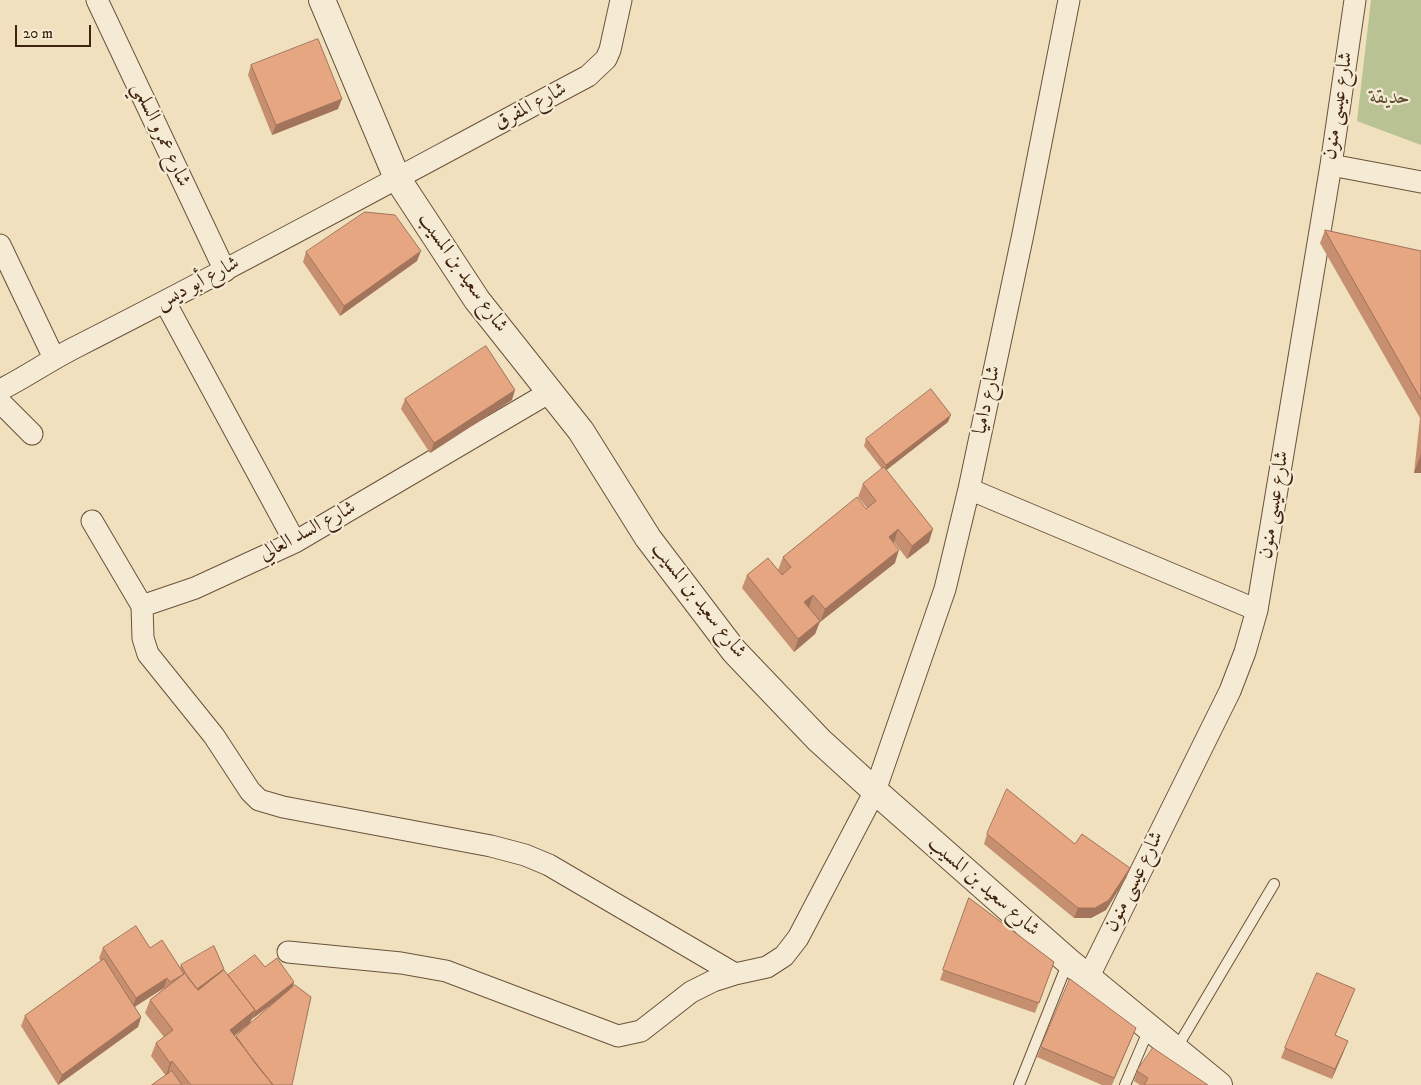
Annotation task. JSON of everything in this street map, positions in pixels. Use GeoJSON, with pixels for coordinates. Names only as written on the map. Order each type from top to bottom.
{"type":"FeatureCollection","features":[{"type":"Feature","properties":{"kind":"street","name":"شارع عمرو السلمي"},"geometry":{"type":"LineString","coordinates":[[96,0],[225,271]]}},
{"type":"Feature","properties":{"kind":"street","name":"شارع المفرق"},"geometry":{"type":"LineString","coordinates":[[397,178],[588,76],[606,60],[622,0]]}},
{"type":"Feature","properties":{"kind":"street","name":"شارع داميا"},"geometry":{"type":"LineString","coordinates":[[288,952],[401,963],[446,971],[618,1036],[641,1031],[691,992],[713,981],[767,966],[784,956],[789,950],[798,938],[875,791],[945,589],[969,489],[1023,234],[1069,0]]}},
{"type":"Feature","properties":{"kind":"street","name":"شارع عيسى منون"},"geometry":{"type":"LineString","coordinates":[[1088,978],[1230,691],[1245,652],[1257,610],[1331,165],[1356,0]]}},
{"type":"Feature","properties":{"kind":"street","name":"شارع سعيد بن المسيب"},"geometry":{"type":"LineString","coordinates":[[327,4],[397,178],[477,300],[581,431],[648,538],[734,651],[819,740],[875,791],[1068,961],[1219,1085]]}},
{"type":"Feature","properties":{"kind":"street"},"geometry":{"type":"LineString","coordinates":[[1331,165],[1421,182]]}},
{"type":"Feature","properties":{"kind":"street","name":"شارع أبو ديس"},"geometry":{"type":"LineString","coordinates":[[0,390],[25,378],[54,358],[225,271],[397,178]]}},
{"type":"Feature","properties":{"kind":"street"},"geometry":{"type":"LineString","coordinates":[[0,245],[54,358]]}},
{"type":"Feature","properties":{"kind":"street"},"geometry":{"type":"LineString","coordinates":[[165,302],[295,542]]}},
{"type":"Feature","properties":{"kind":"street","name":"شارع السد العالي"},"geometry":{"type":"LineString","coordinates":[[142,606],[196,588],[295,542],[550,392]]}},
{"type":"Feature","properties":{"kind":"street"},"geometry":{"type":"LineString","coordinates":[[0,402],[32,434]]}},
{"type":"Feature","properties":{"kind":"street"},"geometry":{"type":"LineString","coordinates":[[969,489],[1257,610]]}},
{"type":"Feature","properties":{"kind":"street"},"geometry":{"type":"LineString","coordinates":[[92,522],[142,606],[143,638],[148,654],[214,736],[250,791],[259,800],[283,807],[525,854],[549,865],[735,974]]}},
{"type":"Feature","properties":{"kind":"lane"},"geometry":{"type":"LineString","coordinates":[[1176,1050],[1274,884]]}},
{"type":"Feature","properties":{"kind":"lane"},"geometry":{"type":"LineString","coordinates":[[1019,1085],[1068,961]]}},
{"type":"Feature","properties":{"kind":"lane"},"geometry":{"type":"LineString","coordinates":[[1125,1085],[1150,1028]]}},
{"type":"Feature","properties":{"kind":"green space","name":"حديقة"},"geometry":{"type":"Polygon","coordinates":[[[1371,0],[1421,0],[1421,145],[1357,121],[1371,0]]]}},
{"type":"Feature","properties":{"kind":"building"},"geometry":{"type":"Polygon","coordinates":[[[318,39],[342,99],[276,125],[251,65],[318,39]]]}},
{"type":"Feature","properties":{"kind":"building"},"geometry":{"type":"Polygon","coordinates":[[[365,212],[395,215],[421,251],[344,306],[306,252],[365,212]]]}},
{"type":"Feature","properties":{"kind":"building"},"geometry":{"type":"Polygon","coordinates":[[[1325,230],[1421,251],[1421,399],[1325,230]]]}},
{"type":"Feature","properties":{"kind":"building"},"geometry":{"type":"Polygon","coordinates":[[[486,346],[515,390],[434,443],[405,399],[486,346]]]}},
{"type":"Feature","properties":{"kind":"building"},"geometry":{"type":"Polygon","coordinates":[[[931,389],[951,415],[886,465],[866,439],[931,389]]]}},
{"type":"Feature","properties":{"kind":"building"},"geometry":{"type":"Polygon","coordinates":[[[884,467],[933,529],[912,546],[898,529],[889,537],[899,550],[825,609],[813,595],[804,602],[820,621],[798,639],[747,575],[768,558],[782,575],[791,567],[783,557],[857,497],[866,509],[876,501],[863,484],[884,467]]]}},
{"type":"Feature","properties":{"kind":"building"},"geometry":{"type":"Polygon","coordinates":[[[1007,789],[1075,844],[1082,834],[1130,868],[1109,900],[1095,908],[1078,908],[987,834],[1007,789]]]}},
{"type":"Feature","properties":{"kind":"building"},"geometry":{"type":"Polygon","coordinates":[[[969,898],[1054,962],[1039,1003],[943,970],[969,898]]]}},
{"type":"Feature","properties":{"kind":"building"},"geometry":{"type":"Polygon","coordinates":[[[136,926],[150,948],[162,940],[184,974],[170,982],[167,978],[136,998],[103,948],[136,926]]]}},
{"type":"Feature","properties":{"kind":"building"},"geometry":{"type":"Polygon","coordinates":[[[214,946],[224,969],[197,989],[181,965],[214,946]]]}},
{"type":"Feature","properties":{"kind":"building"},"geometry":{"type":"Polygon","coordinates":[[[255,955],[265,967],[277,958],[294,982],[255,1012],[228,975],[255,955]]]}},
{"type":"Feature","properties":{"kind":"building"},"geometry":{"type":"Polygon","coordinates":[[[104,959],[141,1017],[62,1075],[25,1016],[104,959]]]}},
{"type":"Feature","properties":{"kind":"building"},"geometry":{"type":"Polygon","coordinates":[[[224,970],[255,1010],[230,1030],[273,1085],[191,1085],[172,1061],[170,1063],[156,1043],[173,1030],[150,1000],[185,973],[198,990],[224,970]]]}},
{"type":"Feature","properties":{"kind":"building"},"geometry":{"type":"Polygon","coordinates":[[[1317,973],[1355,989],[1335,1035],[1348,1041],[1335,1069],[1285,1048],[1317,973]]]}},
{"type":"Feature","properties":{"kind":"building"},"geometry":{"type":"Polygon","coordinates":[[[1070,979],[1136,1028],[1114,1078],[1041,1047],[1070,979]]]}},
{"type":"Feature","properties":{"kind":"building"},"geometry":{"type":"Polygon","coordinates":[[[295,985],[311,997],[292,1085],[273,1085],[236,1036],[295,985]]]}},
{"type":"Feature","properties":{"kind":"building"},"geometry":{"type":"Polygon","coordinates":[[[1153,1048],[1208,1085],[1144,1085],[1148,1078],[1137,1071],[1153,1048]]]}},
{"type":"Feature","properties":{"kind":"building"},"geometry":{"type":"Polygon","coordinates":[[[172,1071],[182,1085],[152,1085],[172,1071]]]}}]}
